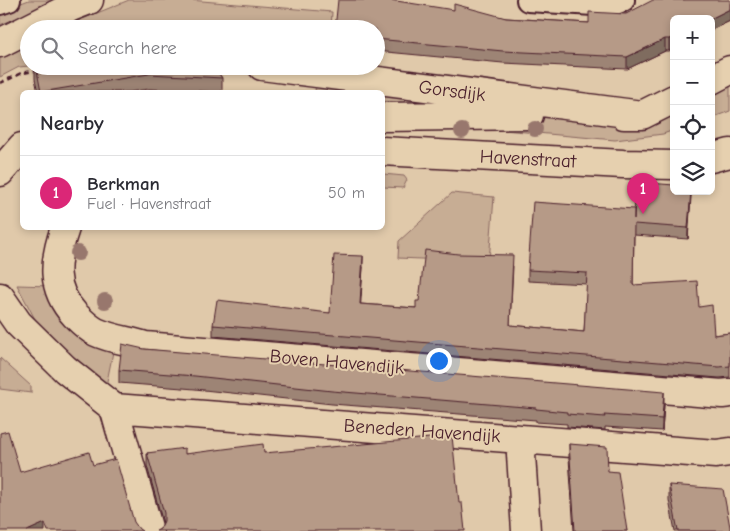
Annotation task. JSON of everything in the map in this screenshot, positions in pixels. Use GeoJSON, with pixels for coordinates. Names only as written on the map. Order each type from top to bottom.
{"type":"FeatureCollection","features":[{"type":"Feature","properties":{"kind":"street"},"geometry":{"type":"LineString","coordinates":[[46,20],[89,0]]}},
{"type":"Feature","properties":{"kind":"street"},"geometry":{"type":"LineString","coordinates":[[0,44],[20,34]]}},
{"type":"Feature","properties":{"kind":"street"},"geometry":{"type":"LineString","coordinates":[[715,78],[730,70]]}},
{"type":"Feature","properties":{"kind":"street","name":"Gorsdijk"},"geometry":{"type":"LineString","coordinates":[[332,75],[642,115]]}},
{"type":"Feature","properties":{"kind":"street","name":"Gorsdijk"},"geometry":{"type":"LineString","coordinates":[[385,117],[642,115],[670,101]]}},
{"type":"Feature","properties":{"kind":"street"},"geometry":{"type":"LineString","coordinates":[[0,142],[20,140]]}},
{"type":"Feature","properties":{"kind":"street"},"geometry":{"type":"LineString","coordinates":[[0,172],[20,149]]}},
{"type":"Feature","properties":{"kind":"street","name":"Havenstraat"},"geometry":{"type":"LineString","coordinates":[[385,151],[670,165]]}},
{"type":"Feature","properties":{"kind":"street"},"geometry":{"type":"LineString","coordinates":[[715,157],[730,153]]}},
{"type":"Feature","properties":{"kind":"street","name":"Boven Havendijk"},"geometry":{"type":"LineString","coordinates":[[64,230],[59,248],[56,273],[59,292],[68,308],[81,322],[96,332],[145,346],[722,394],[730,393]]}},
{"type":"Feature","properties":{"kind":"street"},"geometry":{"type":"LineString","coordinates":[[0,297],[9,321],[114,408],[149,531]]}},
{"type":"Feature","properties":{"kind":"street","name":"Beneden Havendijk"},"geometry":{"type":"LineString","coordinates":[[114,408],[716,454],[730,452]]}},
{"type":"Feature","properties":{"kind":"street"},"geometry":{"type":"LineString","coordinates":[[520,439],[526,531]]}},
{"type":"Feature","properties":{"kind":"lane"},"geometry":{"type":"LineString","coordinates":[[0,3],[9,0]]}},
{"type":"Feature","properties":{"kind":"lane"},"geometry":{"type":"LineString","coordinates":[[528,0],[610,5],[623,0]]}},
{"type":"Feature","properties":{"kind":"path"},"geometry":{"type":"LineString","coordinates":[[0,83],[20,74]]}},
{"type":"Feature","properties":{"kind":"shaded area"},"geometry":{"type":"Polygon","coordinates":[[[29,0],[60,0],[0,25],[0,11],[29,0]]]}},
{"type":"Feature","properties":{"kind":"shaded area"},"geometry":{"type":"Polygon","coordinates":[[[129,0],[190,0],[332,12],[332,20],[80,20],[129,0]]]}},
{"type":"Feature","properties":{"kind":"shaded area"},"geometry":{"type":"Polygon","coordinates":[[[20,45],[20,67],[0,77],[0,54],[20,45]]]}},
{"type":"Feature","properties":{"kind":"shaded area"},"geometry":{"type":"Polygon","coordinates":[[[730,66],[730,111],[715,117],[715,105],[715,74],[730,66]]]}},
{"type":"Feature","properties":{"kind":"shaded area"},"geometry":{"type":"Polygon","coordinates":[[[316,81],[498,103],[385,108],[385,90],[315,90],[316,81]]]}},
{"type":"Feature","properties":{"kind":"shaded area"},"geometry":{"type":"Polygon","coordinates":[[[670,96],[670,131],[615,140],[425,123],[616,111],[670,96]]]}},
{"type":"Feature","properties":{"kind":"shaded area"},"geometry":{"type":"Polygon","coordinates":[[[385,174],[404,176],[407,180],[403,188],[385,187],[385,174]]]}},
{"type":"Feature","properties":{"kind":"shaded area"},"geometry":{"type":"Polygon","coordinates":[[[452,193],[494,197],[489,262],[398,258],[399,241],[452,193]]]}},
{"type":"Feature","properties":{"kind":"shaded area"},"geometry":{"type":"Polygon","coordinates":[[[17,285],[51,286],[94,344],[113,352],[105,391],[58,348],[36,321],[17,285]]]}},
{"type":"Feature","properties":{"kind":"shaded area"},"geometry":{"type":"Polygon","coordinates":[[[0,358],[31,386],[31,393],[0,389],[0,358]]]}},
{"type":"Feature","properties":{"kind":"building"},"geometry":{"type":"Polygon","coordinates":[[[338,0],[390,0],[454,10],[454,4],[506,18],[589,23],[589,12],[626,14],[653,0],[730,0],[730,9],[715,16],[670,15],[670,39],[665,39],[627,57],[503,51],[385,40],[385,20],[336,20],[338,0]]]}},
{"type":"Feature","properties":{"kind":"building"},"geometry":{"type":"Polygon","coordinates":[[[38,75],[143,75],[53,90],[41,90],[38,75]]]}},
{"type":"Feature","properties":{"kind":"building"},"geometry":{"type":"Polygon","coordinates":[[[167,75],[220,75],[222,78],[167,75]]]}},
{"type":"Feature","properties":{"kind":"building"},"geometry":{"type":"Polygon","coordinates":[[[636,182],[670,185],[670,195],[691,195],[688,228],[634,224],[633,285],[697,281],[699,307],[712,305],[714,335],[730,333],[730,366],[719,367],[213,325],[217,300],[330,313],[334,255],[363,256],[360,304],[416,308],[416,301],[419,301],[425,250],[458,254],[513,255],[510,325],[584,332],[587,273],[528,270],[533,202],[634,209],[634,219],[636,182]]]}},
{"type":"Feature","properties":{"kind":"building"},"geometry":{"type":"Polygon","coordinates":[[[122,344],[144,349],[664,392],[662,419],[567,414],[567,412],[536,408],[332,391],[119,370],[122,344]]]}},
{"type":"Feature","properties":{"kind":"building"},"geometry":{"type":"Polygon","coordinates":[[[8,431],[20,472],[89,452],[93,465],[116,459],[134,522],[142,531],[48,531],[45,523],[27,531],[0,531],[0,433],[8,431]]]}},
{"type":"Feature","properties":{"kind":"building"},"geometry":{"type":"Polygon","coordinates":[[[452,436],[459,503],[462,503],[465,531],[156,531],[160,529],[164,521],[164,513],[147,453],[185,448],[185,454],[263,444],[264,453],[452,436]]]}},
{"type":"Feature","properties":{"kind":"building"},"geometry":{"type":"Polygon","coordinates":[[[569,444],[607,447],[608,471],[618,472],[627,531],[575,531],[569,444]]]}},
{"type":"Feature","properties":{"kind":"building"},"geometry":{"type":"Polygon","coordinates":[[[669,485],[723,489],[730,531],[678,531],[669,485]]]}},
{"type":"Feature","properties":{"kind":"place","name":"Berkman"},"geometry":{"type":"Point","coordinates":[643,214]}}]}
